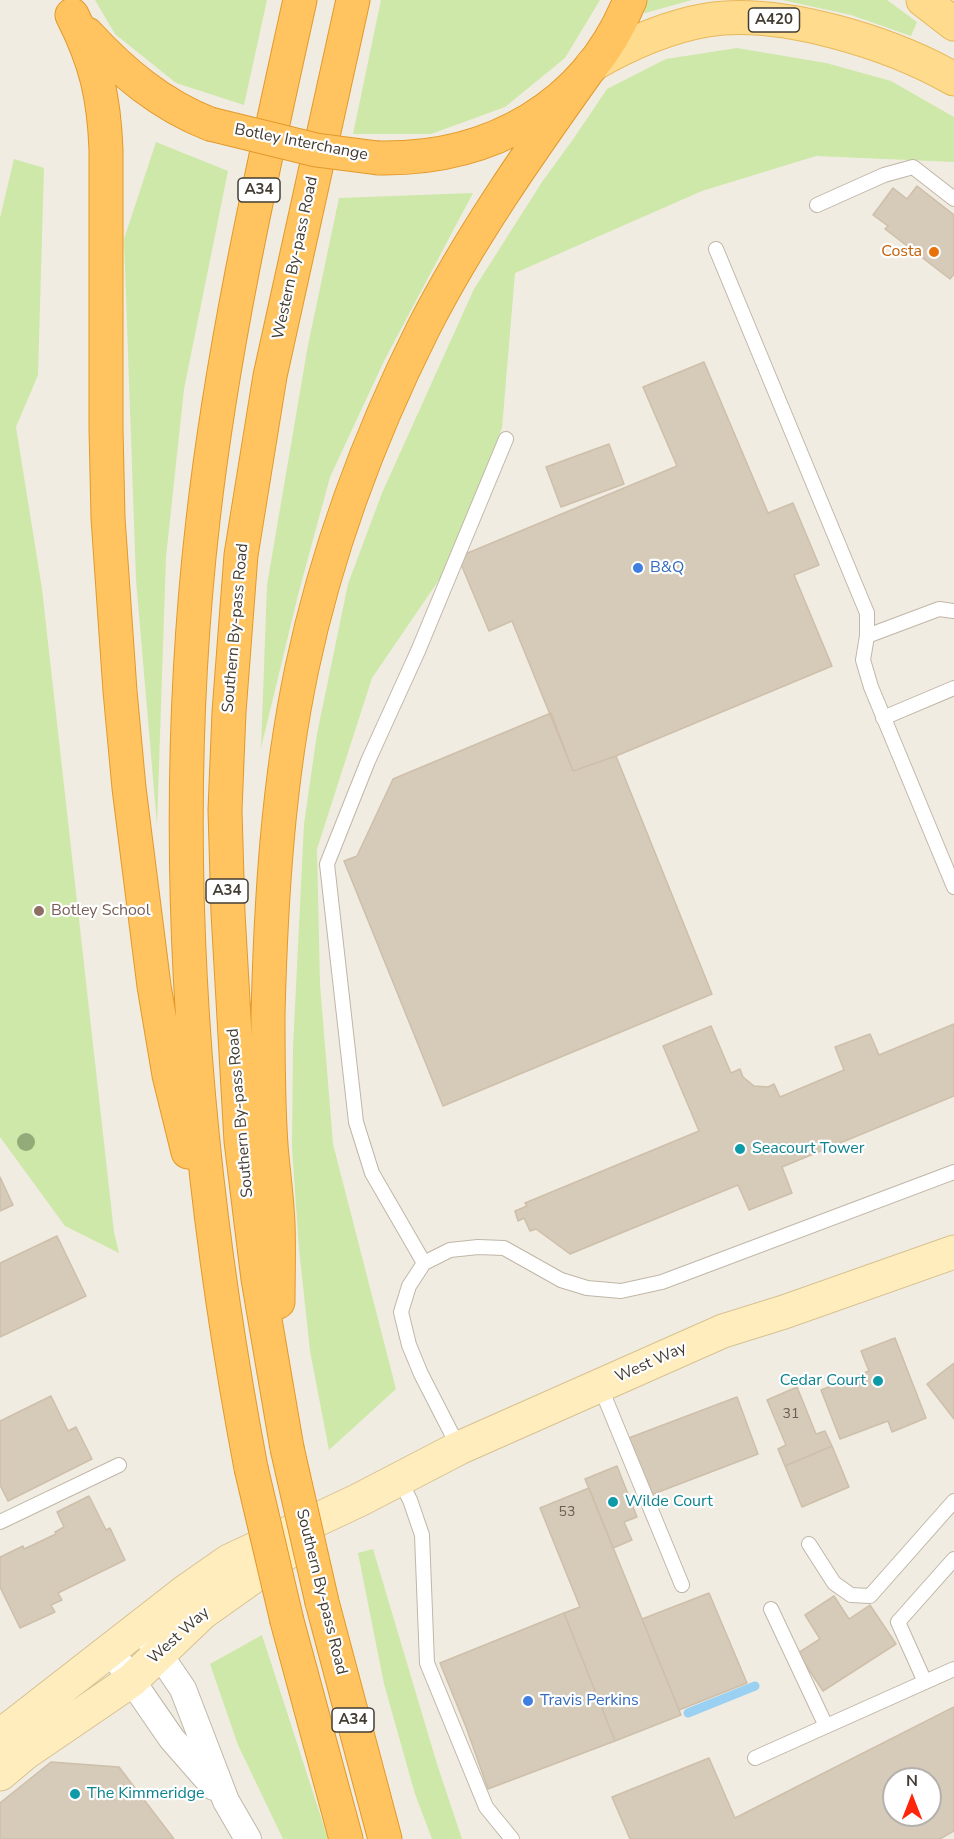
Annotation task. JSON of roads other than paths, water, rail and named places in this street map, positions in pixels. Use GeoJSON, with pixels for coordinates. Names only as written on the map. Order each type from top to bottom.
{"type":"FeatureCollection","features":[{"type":"Feature","properties":{"kind":"highway","name":"A34"},"geometry":{"type":"LineString","coordinates":[[300,0],[242,266],[208,477],[189,720],[187,807],[194,1030],[203,1140],[221,1291],[251,1468],[286,1621],[345,1839]]}},
{"type":"Feature","properties":{"kind":"highway","name":"Western By-pass Road"},"geometry":{"type":"LineString","coordinates":[[270,376],[353,0]]}},
{"type":"Feature","properties":{"kind":"highway","name":"Botley Interchange"},"geometry":{"type":"LineString","coordinates":[[66,5],[101,49],[149,92],[179,111],[210,124],[316,150],[406,159],[462,149],[526,123],[547,110],[591,67],[610,39],[630,0]]}},
{"type":"Feature","properties":{"kind":"highway"},"geometry":{"type":"LineString","coordinates":[[66,5],[94,66],[100,86],[105,125],[104,321],[108,506],[129,788],[154,986],[169,1075],[221,1291]]}},
{"type":"Feature","properties":{"kind":"highway"},"geometry":{"type":"LineString","coordinates":[[279,1407],[278,1221],[269,1091],[270,938],[281,802],[302,669],[334,543],[389,401],[424,327],[508,185],[591,67]]}},
{"type":"Feature","properties":{"kind":"highway","name":"Southern By-pass Road"},"geometry":{"type":"LineString","coordinates":[[270,376],[241,555],[228,712],[225,810],[229,945],[241,1141],[258,1279],[287,1448],[322,1602],[385,1839]]}},
{"type":"Feature","properties":{"kind":"main road"},"geometry":{"type":"LineString","coordinates":[[923,0],[954,24]]}},
{"type":"Feature","properties":{"kind":"main road","name":"A420"},"geometry":{"type":"LineString","coordinates":[[591,67],[635,42],[683,26],[709,20],[763,19],[792,23],[855,38],[916,60],[954,79]]}},
{"type":"Feature","properties":{"kind":"main road","name":"West Way"},"geometry":{"type":"LineString","coordinates":[[0,1736],[110,1649],[229,1561],[359,1500],[459,1448],[723,1331],[954,1252]]}},
{"type":"Feature","properties":{"kind":"main road","name":"West Way"},"geometry":{"type":"LineString","coordinates":[[0,1774],[132,1680],[202,1613],[359,1500]]}},
{"type":"Feature","properties":{"kind":"street"},"geometry":{"type":"LineString","coordinates":[[141,1626],[183,1689],[226,1801],[248,1839]]}},
{"type":"Feature","properties":{"kind":"street"},"geometry":{"type":"LineString","coordinates":[[110,1649],[172,1739],[226,1801]]}},
{"type":"Feature","properties":{"kind":"lane"},"geometry":{"type":"LineString","coordinates":[[817,206],[884,175],[913,167],[954,199]]}},
{"type":"Feature","properties":{"kind":"lane"},"geometry":{"type":"LineString","coordinates":[[716,249],[867,614],[867,636],[862,660],[883,718],[954,887]]}},
{"type":"Feature","properties":{"kind":"lane"},"geometry":{"type":"LineString","coordinates":[[424,1263],[372,1173],[356,1122],[327,864],[368,761],[418,651],[506,439]]}},
{"type":"Feature","properties":{"kind":"lane"},"geometry":{"type":"LineString","coordinates":[[867,636],[939,609],[954,611]]}},
{"type":"Feature","properties":{"kind":"lane"},"geometry":{"type":"LineString","coordinates":[[883,718],[954,688]]}},
{"type":"Feature","properties":{"kind":"lane"},"geometry":{"type":"LineString","coordinates":[[459,1448],[421,1374],[409,1345],[401,1312],[409,1286],[424,1263],[450,1250],[478,1247],[504,1248],[561,1280],[587,1288],[621,1291],[662,1282],[954,1172]]}},
{"type":"Feature","properties":{"kind":"lane"},"geometry":{"type":"LineString","coordinates":[[600,1386],[682,1585]]}},
{"type":"Feature","properties":{"kind":"lane"},"geometry":{"type":"LineString","coordinates":[[0,1522],[119,1465]]}},
{"type":"Feature","properties":{"kind":"lane"},"geometry":{"type":"LineString","coordinates":[[399,1479],[410,1500],[422,1535],[427,1664],[486,1807],[512,1839]]}},
{"type":"Feature","properties":{"kind":"lane"},"geometry":{"type":"LineString","coordinates":[[809,1544],[834,1583],[851,1595],[870,1596],[954,1502]]}},
{"type":"Feature","properties":{"kind":"lane"},"geometry":{"type":"LineString","coordinates":[[925,1682],[898,1622],[954,1559]]}},
{"type":"Feature","properties":{"kind":"lane"},"geometry":{"type":"LineString","coordinates":[[771,1609],[826,1726]]}},
{"type":"Feature","properties":{"kind":"lane"},"geometry":{"type":"LineString","coordinates":[[755,1758],[954,1669]]}},
{"type":"Feature","properties":{"kind":"waterway"},"geometry":{"type":"LineString","coordinates":[[688,1713],[755,1686]]}},
{"type":"Feature","properties":{"kind":"place","name":"Costa"},"geometry":{"type":"Point","coordinates":[934,252]}},
{"type":"Feature","properties":{"kind":"place","name":"B&Q"},"geometry":{"type":"Point","coordinates":[638,568]}},
{"type":"Feature","properties":{"kind":"place","name":"Botley School"},"geometry":{"type":"Point","coordinates":[39,911]}},
{"type":"Feature","properties":{"kind":"place","name":"Seacourt Tower"},"geometry":{"type":"Point","coordinates":[740,1149]}},
{"type":"Feature","properties":{"kind":"place","name":"Cedar Court"},"geometry":{"type":"Point","coordinates":[878,1381]}},
{"type":"Feature","properties":{"kind":"place","name":"Wilde Court"},"geometry":{"type":"Point","coordinates":[613,1502]}},
{"type":"Feature","properties":{"kind":"place","name":"Travis Perkins"},"geometry":{"type":"Point","coordinates":[528,1701]}},
{"type":"Feature","properties":{"kind":"place","name":"The Kimmeridge"},"geometry":{"type":"Point","coordinates":[75,1794]}}]}
